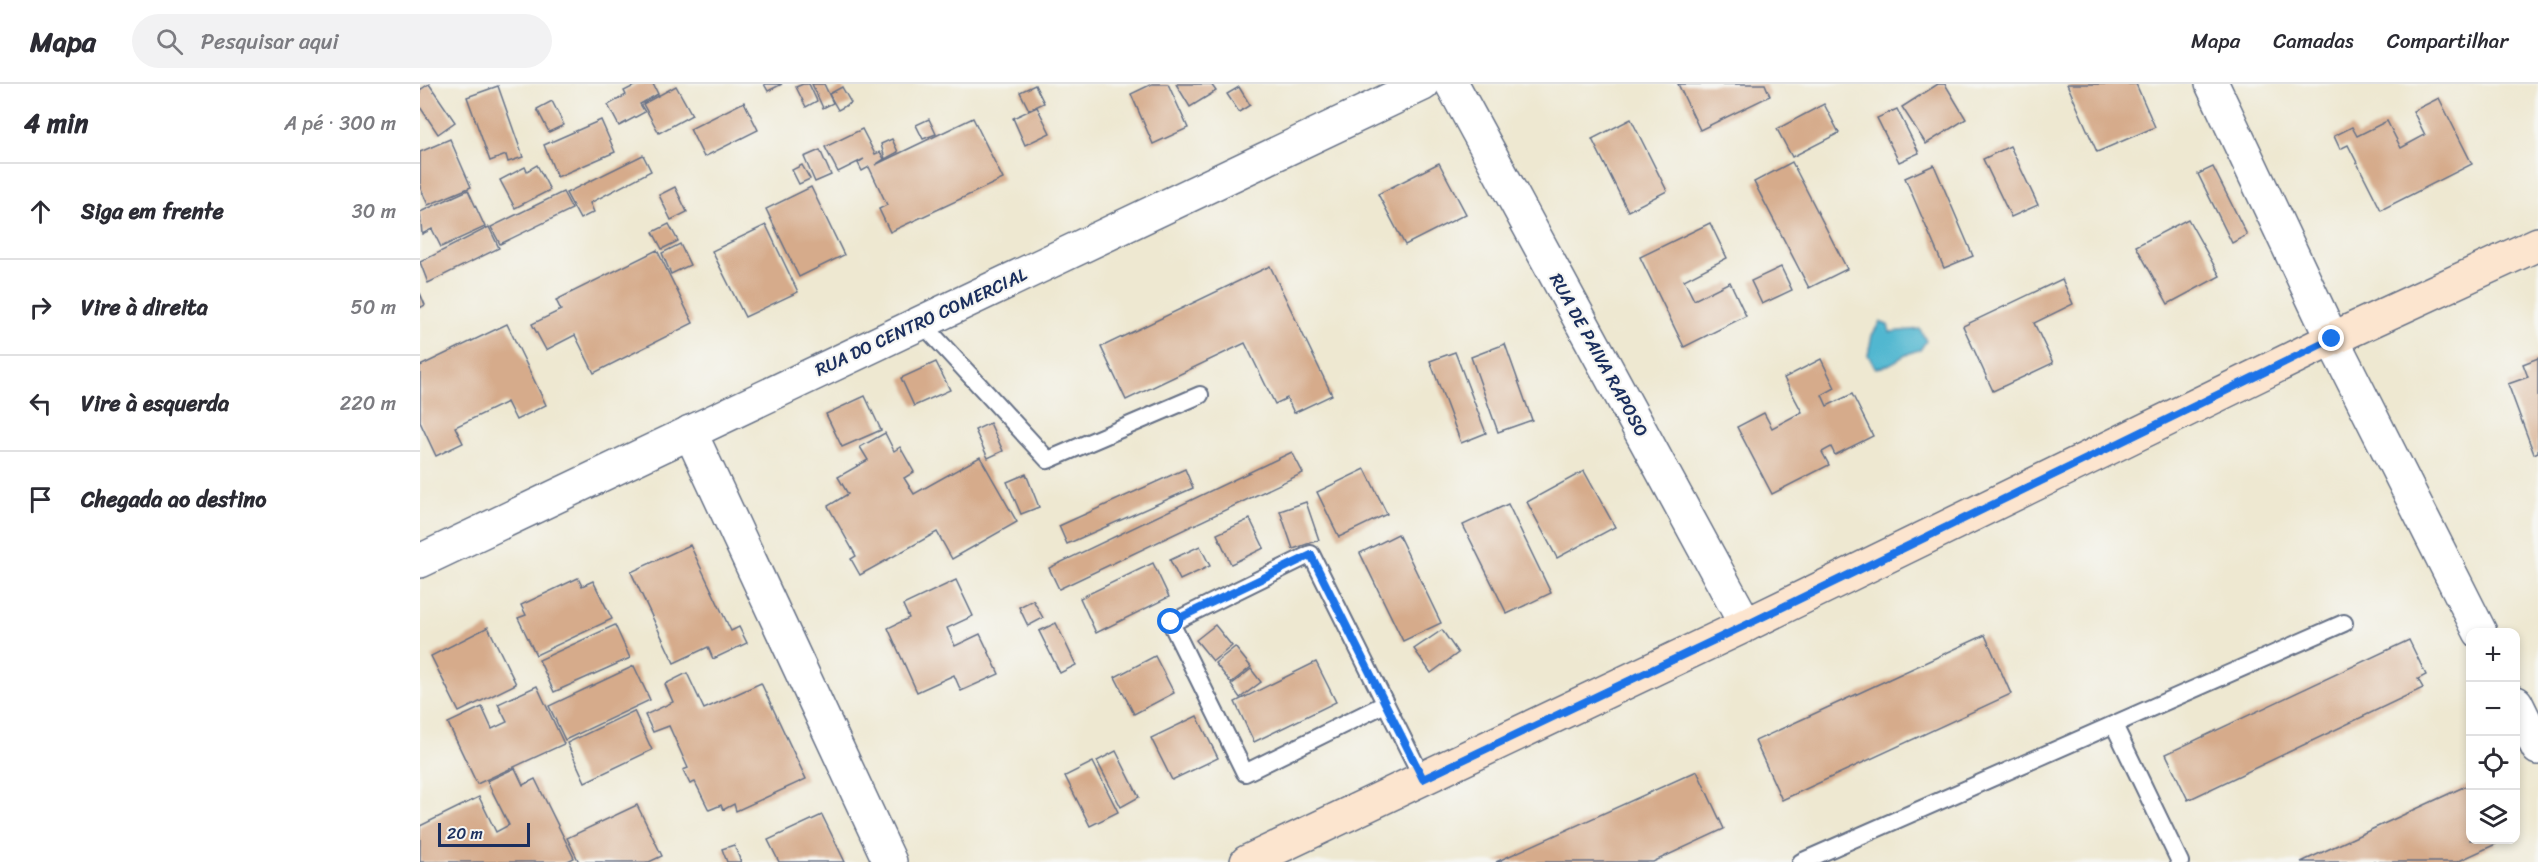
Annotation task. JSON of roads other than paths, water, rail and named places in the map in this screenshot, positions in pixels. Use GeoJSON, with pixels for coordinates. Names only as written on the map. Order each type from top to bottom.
{"type":"FeatureCollection","features":[{"type":"Feature","properties":{"kind":"street","name":"RUA DO CENTRO COMERCIAL"},"geometry":{"type":"LineString","coordinates":[[420,561],[1423,84]]}},
{"type":"Feature","properties":{"kind":"street","name":"RUA DE PAIVA RAPOSO"},"geometry":{"type":"LineString","coordinates":[[1452,84],[1746,625]]}},
{"type":"Feature","properties":{"kind":"street"},"geometry":{"type":"LineString","coordinates":[[2212,84],[2332,339],[2477,628]]}},
{"type":"Feature","properties":{"kind":"street"},"geometry":{"type":"LineString","coordinates":[[1247,862],[1746,625],[2332,339],[2538,244]]}},
{"type":"Feature","properties":{"kind":"street"},"geometry":{"type":"LineString","coordinates":[[690,432],[890,862]]}},
{"type":"Feature","properties":{"kind":"street"},"geometry":{"type":"LineString","coordinates":[[2520,711],[2538,748]]}},
{"type":"Feature","properties":{"kind":"lane"},"geometry":{"type":"LineString","coordinates":[[921,322],[1048,460],[1200,394]]}},
{"type":"Feature","properties":{"kind":"lane"},"geometry":{"type":"LineString","coordinates":[[1385,704],[1245,773],[1171,622],[1311,555],[1423,779]]}},
{"type":"Feature","properties":{"kind":"lane"},"geometry":{"type":"LineString","coordinates":[[1801,862],[2344,623]]}},
{"type":"Feature","properties":{"kind":"lane"},"geometry":{"type":"LineString","coordinates":[[2114,725],[2180,862]]}},
{"type":"Feature","properties":{"kind":"water"},"geometry":{"type":"Polygon","coordinates":[[[1880,322],[1888,325],[1890,332],[1920,329],[1926,341],[1920,350],[1875,368],[1868,355],[1872,335],[1880,322]]]}}]}
